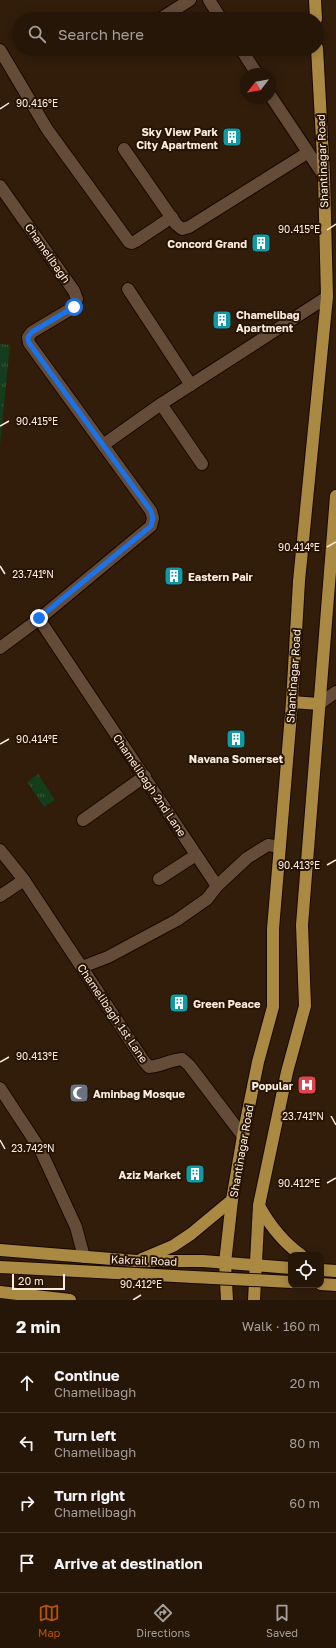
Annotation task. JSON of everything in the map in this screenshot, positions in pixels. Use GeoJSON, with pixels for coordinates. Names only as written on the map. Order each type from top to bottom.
{"type":"FeatureCollection","features":[{"type":"Feature","properties":{"kind":"main road"},"geometry":{"type":"LineString","coordinates":[[315,0],[316,12]]}},
{"type":"Feature","properties":{"kind":"main road","name":"Shantinagar Road"},"geometry":{"type":"LineString","coordinates":[[227,1300],[225,1263],[232,1200],[258,1062],[273,1007],[273,929],[292,702],[299,581],[327,297],[324,176],[317,56]]}},
{"type":"Feature","properties":{"kind":"main road"},"geometry":{"type":"LineString","coordinates":[[254,1300],[259,1205],[287,1072],[305,1006],[302,924],[336,496]]}},
{"type":"Feature","properties":{"kind":"main road"},"geometry":{"type":"LineString","coordinates":[[292,702],[319,704]]}},
{"type":"Feature","properties":{"kind":"main road"},"geometry":{"type":"LineString","coordinates":[[137,1261],[173,1246],[209,1221],[232,1200]]}},
{"type":"Feature","properties":{"kind":"main road"},"geometry":{"type":"LineString","coordinates":[[259,1205],[265,1217],[288,1245],[297,1252]]}},
{"type":"Feature","properties":{"kind":"main road"},"geometry":{"type":"LineString","coordinates":[[0,1240],[13,1251]]}},
{"type":"Feature","properties":{"kind":"main road","name":"Kakrail Road"},"geometry":{"type":"LineString","coordinates":[[0,1250],[137,1261],[225,1263],[288,1268]]}},
{"type":"Feature","properties":{"kind":"main road"},"geometry":{"type":"LineString","coordinates":[[0,1267],[288,1282]]}},
{"type":"Feature","properties":{"kind":"main road"},"geometry":{"type":"LineString","coordinates":[[324,1284],[336,1284]]}},
{"type":"Feature","properties":{"kind":"main road"},"geometry":{"type":"LineString","coordinates":[[0,1292],[70,1300]]}},
{"type":"Feature","properties":{"kind":"main road"},"geometry":{"type":"LineString","coordinates":[[5,1300],[20,1294]]}},
{"type":"Feature","properties":{"kind":"street"},"geometry":{"type":"LineString","coordinates":[[171,12],[190,0]]}},
{"type":"Feature","properties":{"kind":"street"},"geometry":{"type":"LineString","coordinates":[[209,0],[217,12]]}},
{"type":"Feature","properties":{"kind":"street"},"geometry":{"type":"LineString","coordinates":[[0,50],[47,129],[129,242],[132,243],[136,241],[172,217]]}},
{"type":"Feature","properties":{"kind":"street"},"geometry":{"type":"LineString","coordinates":[[245,56],[253,68]]}},
{"type":"Feature","properties":{"kind":"street"},"geometry":{"type":"LineString","coordinates":[[276,104],[324,176]]}},
{"type":"Feature","properties":{"kind":"street"},"geometry":{"type":"LineString","coordinates":[[124,149],[179,227],[185,228],[308,153]]}},
{"type":"Feature","properties":{"kind":"street","name":"Chamelibagh"},"geometry":{"type":"LineString","coordinates":[[0,186],[74,291],[77,299],[74,307],[32,332],[28,337],[29,343],[151,511],[153,518],[151,526],[0,648]]}},
{"type":"Feature","properties":{"kind":"street"},"geometry":{"type":"LineString","coordinates":[[128,289],[191,385]]}},
{"type":"Feature","properties":{"kind":"street"},"geometry":{"type":"LineString","coordinates":[[103,445],[161,404],[327,297]]}},
{"type":"Feature","properties":{"kind":"street"},"geometry":{"type":"LineString","coordinates":[[161,404],[202,464]]}},
{"type":"Feature","properties":{"kind":"street","name":"Chamelibagh 2nd Lane"},"geometry":{"type":"LineString","coordinates":[[39,618],[217,886]]}},
{"type":"Feature","properties":{"kind":"street"},"geometry":{"type":"LineString","coordinates":[[319,704],[336,692]]}},
{"type":"Feature","properties":{"kind":"street"},"geometry":{"type":"LineString","coordinates":[[83,820],[145,776]]}},
{"type":"Feature","properties":{"kind":"street"},"geometry":{"type":"LineString","coordinates":[[82,967],[108,957],[177,920],[208,899],[217,886],[248,858],[268,845],[280,846]]}},
{"type":"Feature","properties":{"kind":"street","name":"Chamelibagh 1st Lane"},"geometry":{"type":"LineString","coordinates":[[0,852],[24,880],[146,1064],[149,1067],[158,1066],[171,1060],[182,1059],[189,1065],[243,1136]]}},
{"type":"Feature","properties":{"kind":"street"},"geometry":{"type":"LineString","coordinates":[[159,879],[196,855]]}},
{"type":"Feature","properties":{"kind":"street"},"geometry":{"type":"LineString","coordinates":[[0,896],[24,880]]}},
{"type":"Feature","properties":{"kind":"street"},"geometry":{"type":"LineString","coordinates":[[2,1096],[40,1149],[76,1227],[84,1257]]}},
{"type":"Feature","properties":{"kind":"green space"},"geometry":{"type":"Polygon","coordinates":[[[0,344],[10,345],[0,445],[0,344]]]}},
{"type":"Feature","properties":{"kind":"green space"},"geometry":{"type":"Polygon","coordinates":[[[38,774],[55,800],[44,807],[27,782],[38,774]]]}},
{"type":"Feature","properties":{"kind":"place","name":"Sky View Park City Apartment"},"geometry":{"type":"Point","coordinates":[232,137]}},
{"type":"Feature","properties":{"kind":"place","name":"Concord Grand"},"geometry":{"type":"Point","coordinates":[261,243]}},
{"type":"Feature","properties":{"kind":"place","name":"Chamelibag Apartment"},"geometry":{"type":"Point","coordinates":[222,320]}},
{"type":"Feature","properties":{"kind":"place","name":"Eastern Pair"},"geometry":{"type":"Point","coordinates":[174,576]}},
{"type":"Feature","properties":{"kind":"place","name":"Navana Somerset"},"geometry":{"type":"Point","coordinates":[236,739]}},
{"type":"Feature","properties":{"kind":"place","name":"Green Peace"},"geometry":{"type":"Point","coordinates":[179,1003]}},
{"type":"Feature","properties":{"kind":"place","name":"Popular"},"geometry":{"type":"Point","coordinates":[307,1085]}},
{"type":"Feature","properties":{"kind":"place","name":"Aminbag Mosque"},"geometry":{"type":"Point","coordinates":[79,1093]}},
{"type":"Feature","properties":{"kind":"place","name":"Aziz Market"},"geometry":{"type":"Point","coordinates":[195,1174]}},
{"type":"Feature","properties":{"kind":"route"},"geometry":{"type":"LineString","coordinates":[[39,618],[151,526],[153,518],[151,511],[29,343],[28,337],[32,332],[74,307]]}}]}
